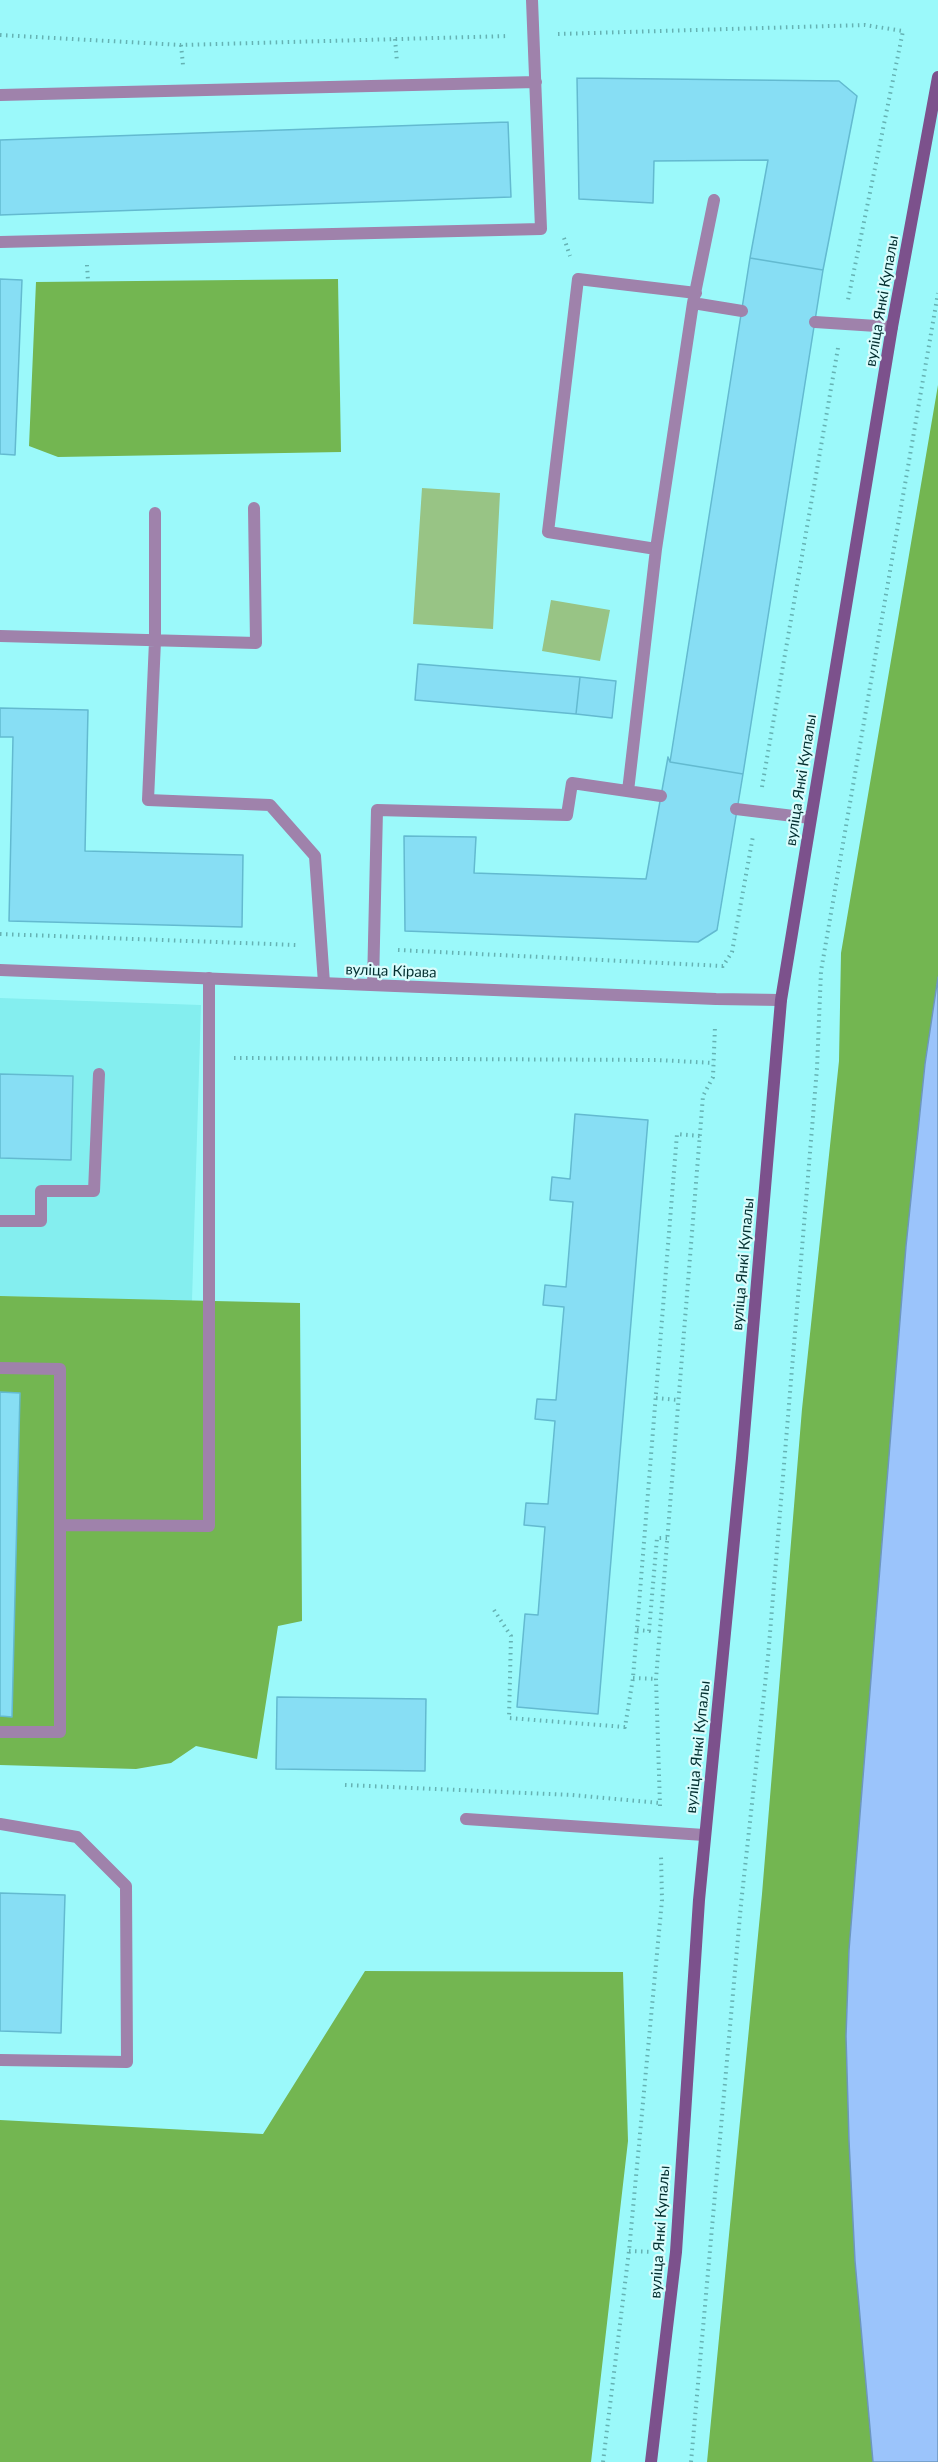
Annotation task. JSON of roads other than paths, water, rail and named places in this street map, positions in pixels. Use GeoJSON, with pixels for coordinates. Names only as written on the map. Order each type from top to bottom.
{"type":"FeatureCollection","features":[{"type":"Feature","properties":{"kind":"main road","name":"вуліца Янкі Купалы"},"geometry":{"type":"LineString","coordinates":[[651,2462],[676,2252],[704,1834],[742,1458],[781,1000],[892,327],[938,77]]}},
{"type":"Feature","properties":{"kind":"street"},"geometry":{"type":"LineString","coordinates":[[0,242],[540,229],[532,0]]}},
{"type":"Feature","properties":{"kind":"street"},"geometry":{"type":"LineString","coordinates":[[0,95],[536,82]]}},
{"type":"Feature","properties":{"kind":"street"},"geometry":{"type":"LineString","coordinates":[[627,791],[657,549],[695,298],[714,200]]}},
{"type":"Feature","properties":{"kind":"street"},"geometry":{"type":"LineString","coordinates":[[657,549],[548,532],[578,279],[695,298],[742,311]]}},
{"type":"Feature","properties":{"kind":"street"},"geometry":{"type":"LineString","coordinates":[[815,322],[892,327]]}},
{"type":"Feature","properties":{"kind":"street"},"geometry":{"type":"LineString","coordinates":[[0,636],[256,643],[254,508]]}},
{"type":"Feature","properties":{"kind":"street"},"geometry":{"type":"LineString","coordinates":[[155,513],[155,641],[148,800],[270,805],[315,856],[324,983]]}},
{"type":"Feature","properties":{"kind":"street"},"geometry":{"type":"LineString","coordinates":[[373,985],[377,810],[567,814],[572,783],[661,796]]}},
{"type":"Feature","properties":{"kind":"street"},"geometry":{"type":"LineString","coordinates":[[736,808],[810,818]]}},
{"type":"Feature","properties":{"kind":"street","name":"вуліца Кірава"},"geometry":{"type":"LineString","coordinates":[[0,970],[781,1000]]}},
{"type":"Feature","properties":{"kind":"street"},"geometry":{"type":"LineString","coordinates":[[60,1525],[209,1526],[209,978]]}},
{"type":"Feature","properties":{"kind":"street"},"geometry":{"type":"LineString","coordinates":[[0,1221],[41,1221],[41,1191],[94,1191],[99,1074]]}},
{"type":"Feature","properties":{"kind":"street"},"geometry":{"type":"LineString","coordinates":[[0,1368],[60,1369],[60,1732],[0,1732]]}},
{"type":"Feature","properties":{"kind":"street"},"geometry":{"type":"LineString","coordinates":[[466,1819],[704,1834]]}},
{"type":"Feature","properties":{"kind":"street"},"geometry":{"type":"LineString","coordinates":[[0,1824],[77,1836],[126,1886],[128,2062],[0,2060]]}}]}
